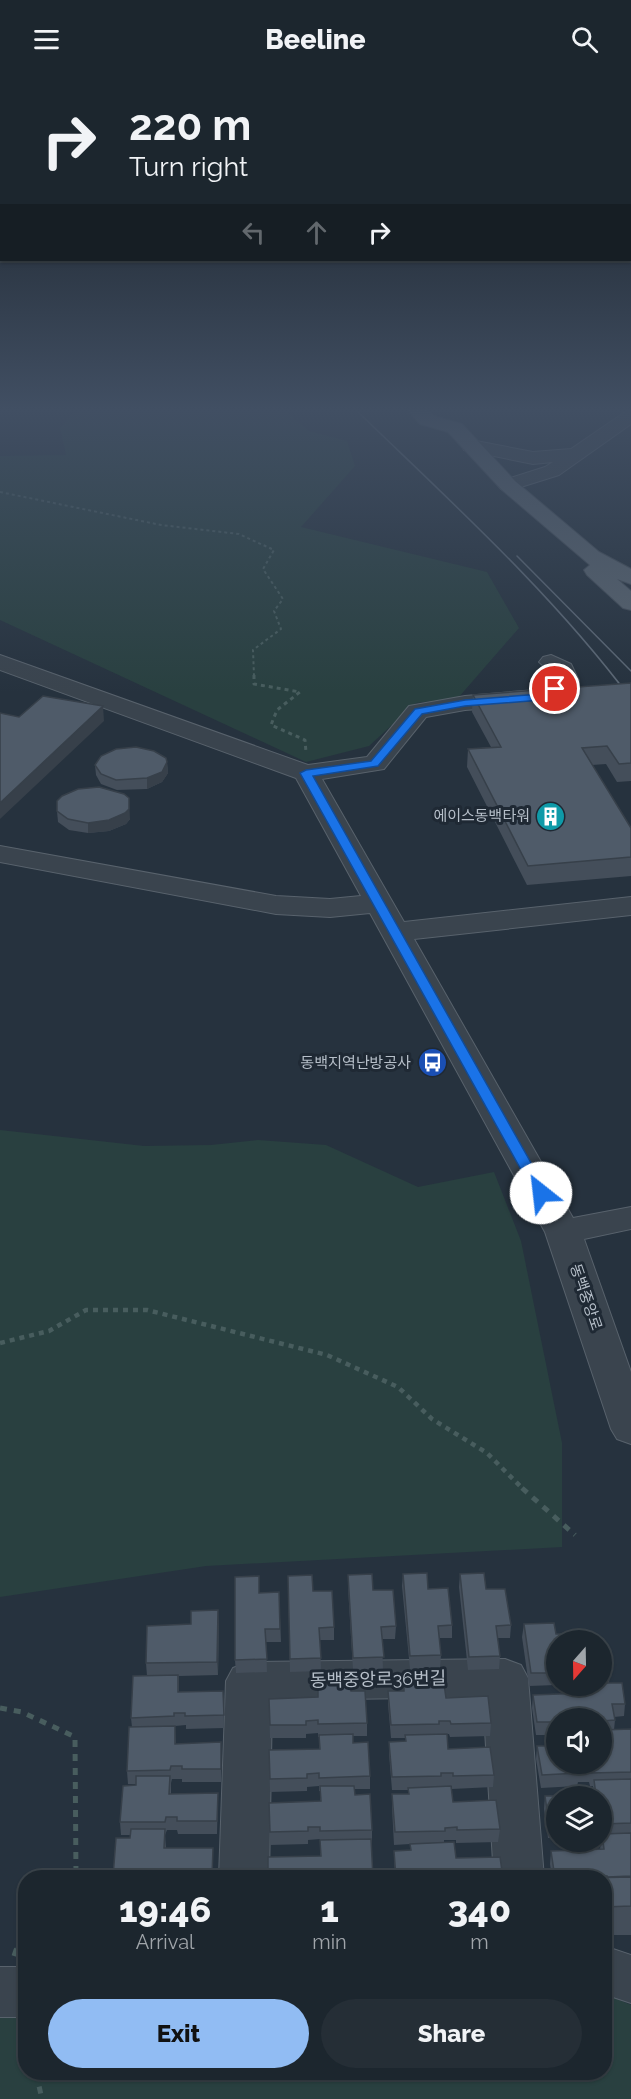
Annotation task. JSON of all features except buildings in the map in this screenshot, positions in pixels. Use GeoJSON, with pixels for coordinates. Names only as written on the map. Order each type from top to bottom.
{"type":"FeatureCollection","features":[{"type":"Feature","properties":{"kind":"main road"},"geometry":{"type":"LineString","coordinates":[[529,503],[591,556],[631,577]]}},
{"type":"Feature","properties":{"kind":"main road"},"geometry":{"type":"LineString","coordinates":[[591,556],[596,572],[631,603]]}},
{"type":"Feature","properties":{"kind":"street"},"geometry":{"type":"LineString","coordinates":[[0,662],[306,773],[375,764],[418,711],[465,703],[542,697],[567,681],[563,669],[551,662]]}},
{"type":"Feature","properties":{"kind":"street","name":"동백중앙로"},"geometry":{"type":"LineString","coordinates":[[306,773],[563,1232],[631,1428]]}},
{"type":"Feature","properties":{"kind":"street"},"geometry":{"type":"LineString","coordinates":[[0,854],[276,905],[330,908],[379,903]]}},
{"type":"Feature","properties":{"kind":"street"},"geometry":{"type":"LineString","coordinates":[[395,932],[631,906]]}},
{"type":"Feature","properties":{"kind":"street"},"geometry":{"type":"LineString","coordinates":[[563,1232],[631,1218]]}},
{"type":"Feature","properties":{"kind":"street","name":"동백중앙로36번길"},"geometry":{"type":"LineString","coordinates":[[244,1870],[249,1681],[505,1678],[518,1870]]}},
{"type":"Feature","properties":{"kind":"street"},"geometry":{"type":"LineString","coordinates":[[612,1973],[631,1979]]}},
{"type":"Feature","properties":{"kind":"street"},"geometry":{"type":"LineString","coordinates":[[0,1992],[18,1992]]}},
{"type":"Feature","properties":{"kind":"path"},"geometry":{"type":"LineString","coordinates":[[55,503],[161,525],[239,534],[274,550],[263,569],[283,599],[274,611],[281,629],[253,650],[254,684],[300,692],[277,710],[271,725],[305,740],[306,773]]}},
{"type":"Feature","properties":{"kind":"path"},"geometry":{"type":"LineString","coordinates":[[0,1344],[49,1331],[86,1310],[147,1310],[327,1355],[398,1387],[432,1419],[487,1453],[523,1490],[574,1534]]}},
{"type":"Feature","properties":{"kind":"path"},"geometry":{"type":"LineString","coordinates":[[0,1708],[22,1712],[75,1737],[76,1870]]}},
{"type":"Feature","properties":{"kind":"path"},"geometry":{"type":"LineString","coordinates":[[38,2080],[42,2099]]}},
{"type":"Feature","properties":{"kind":"green space"},"geometry":{"type":"Polygon","coordinates":[[[0,503],[322,503],[301,527],[487,572],[519,628],[458,698],[416,703],[369,746],[306,762],[0,620],[0,503]]]}},
{"type":"Feature","properties":{"kind":"green space"},"geometry":{"type":"Polygon","coordinates":[[[0,1130],[144,1146],[211,1145],[258,1140],[326,1145],[418,1187],[494,1172],[521,1241],[562,1443],[562,1547],[206,1566],[0,1597],[0,1130]]]}},
{"type":"Feature","properties":{"kind":"green space"},"geometry":{"type":"Polygon","coordinates":[[[612,1997],[631,2005],[631,2099],[0,2099],[0,2013],[18,2014],[18,2080],[612,2080],[612,1997]]]}},
{"type":"Feature","properties":{"kind":"tram line"},"geometry":{"type":"LineString","coordinates":[[453,503],[568,622],[631,699]]}},
{"type":"Feature","properties":{"kind":"tram line"},"geometry":{"type":"LineString","coordinates":[[517,556],[631,671]]}},
{"type":"Feature","properties":{"kind":"place","name":"에이스동백타워"},"geometry":{"type":"Point","coordinates":[551,816]}},
{"type":"Feature","properties":{"kind":"place","name":"동백지역난방공사"},"geometry":{"type":"Point","coordinates":[432,1063]}},
{"type":"Feature","properties":{"kind":"route"},"geometry":{"type":"LineString","coordinates":[[541,1193],[306,773],[375,764],[418,711],[465,703],[542,697],[555,689]]}}]}
